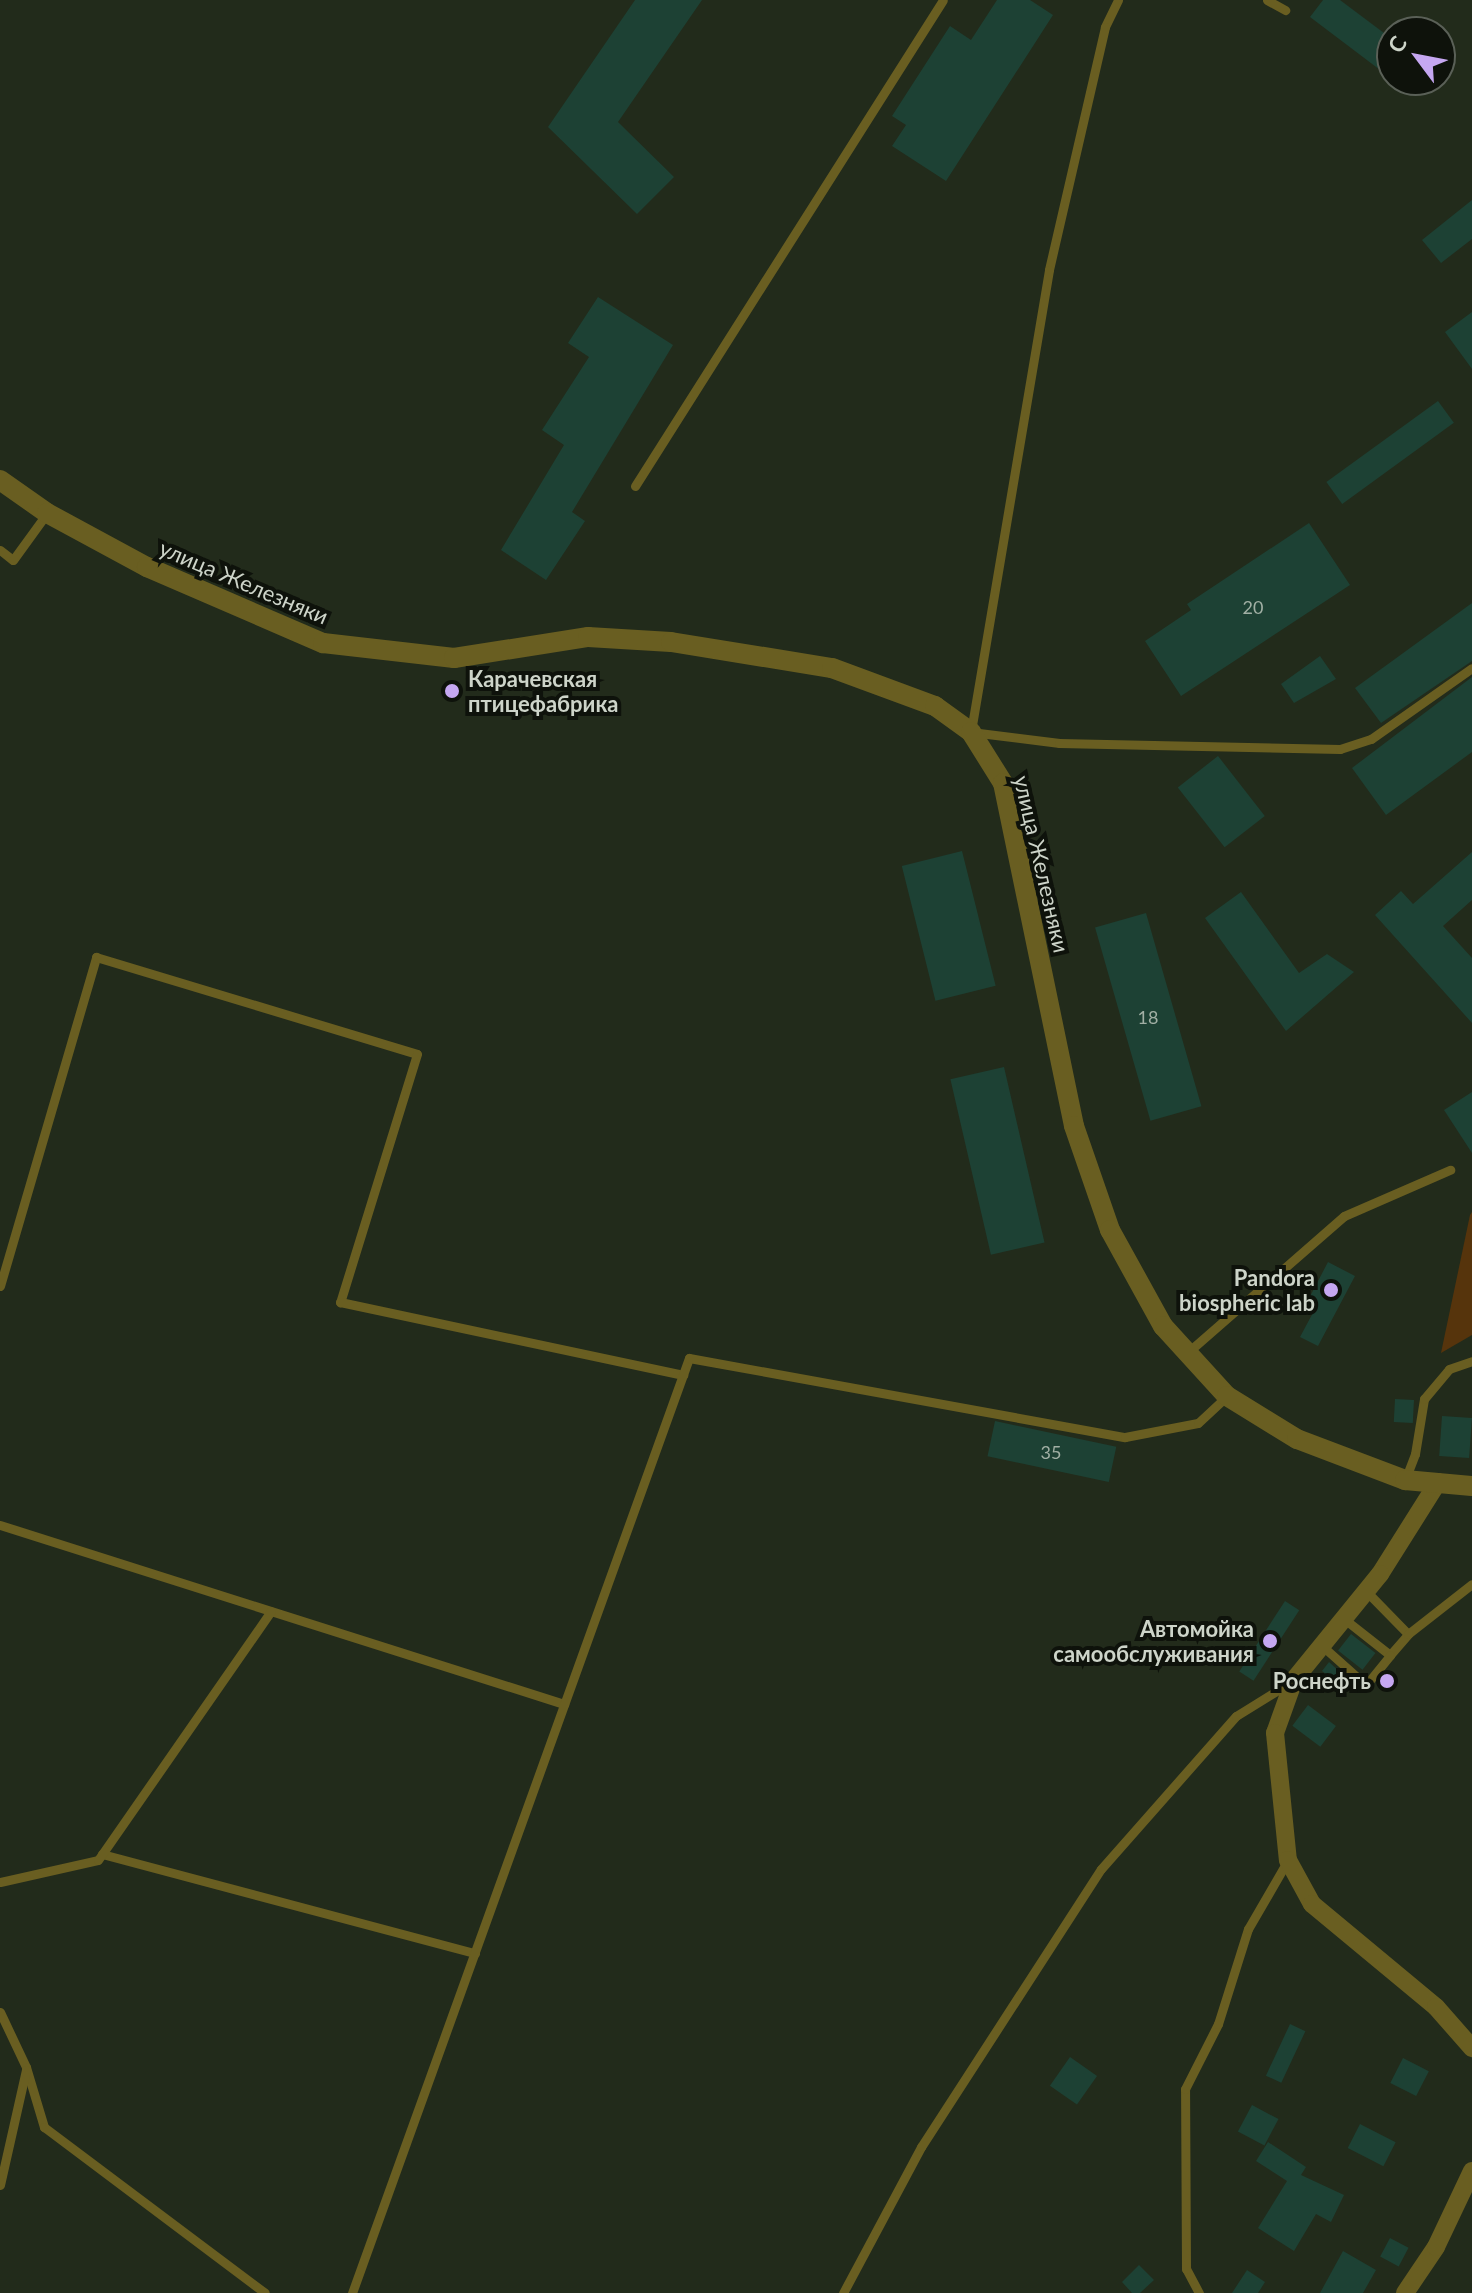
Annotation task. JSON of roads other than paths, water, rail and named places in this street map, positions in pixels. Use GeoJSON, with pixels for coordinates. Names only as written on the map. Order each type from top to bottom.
{"type":"FeatureCollection","features":[{"type":"Feature","properties":{"kind":"street","name":"улица Железняки"},"geometry":{"type":"LineString","coordinates":[[0,480],[47,513],[198,592],[323,643],[454,658],[588,637],[749,653],[832,668],[897,689],[935,706],[971,732],[1003,783],[1074,1126],[1110,1230],[1163,1326],[1227,1396],[1297,1439],[1405,1480],[1472,1486]]}},
{"type":"Feature","properties":{"kind":"street"},"geometry":{"type":"LineString","coordinates":[[1438,1482],[1366,1591],[1320,1644],[1294,1680],[1275,1733],[1288,1860],[1312,1904],[1436,2007],[1472,2048]]}},
{"type":"Feature","properties":{"kind":"street"},"geometry":{"type":"LineString","coordinates":[[1405,2293],[1436,2247],[1472,2171]]}},
{"type":"Feature","properties":{"kind":"lane"},"geometry":{"type":"LineString","coordinates":[[635,486],[943,0]]}},
{"type":"Feature","properties":{"kind":"lane"},"geometry":{"type":"LineString","coordinates":[[1118,0],[1105,27],[1049,270],[971,732],[1059,743],[1340,749],[1371,739],[1472,668]]}},
{"type":"Feature","properties":{"kind":"lane"},"geometry":{"type":"LineString","coordinates":[[1267,0],[1285,10]]}},
{"type":"Feature","properties":{"kind":"lane"},"geometry":{"type":"LineString","coordinates":[[0,550],[13,560],[47,513]]}},
{"type":"Feature","properties":{"kind":"lane"},"geometry":{"type":"LineString","coordinates":[[0,1286],[96,957],[417,1054],[340,1302],[683,1375]]}},
{"type":"Feature","properties":{"kind":"lane"},"geometry":{"type":"LineString","coordinates":[[1187,1353],[1344,1216],[1450,1170]]}},
{"type":"Feature","properties":{"kind":"lane"},"geometry":{"type":"LineString","coordinates":[[352,2293],[689,1358],[1125,1437],[1198,1423],[1227,1396]]}},
{"type":"Feature","properties":{"kind":"lane"},"geometry":{"type":"LineString","coordinates":[[1405,1480],[1415,1454],[1424,1399],[1449,1369],[1472,1361]]}},
{"type":"Feature","properties":{"kind":"lane"},"geometry":{"type":"LineString","coordinates":[[0,1525],[564,1704]]}},
{"type":"Feature","properties":{"kind":"lane"},"geometry":{"type":"LineString","coordinates":[[1320,1644],[1366,1685],[1408,1634],[1472,1584]]}},
{"type":"Feature","properties":{"kind":"lane"},"geometry":{"type":"LineString","coordinates":[[1366,1591],[1408,1634]]}},
{"type":"Feature","properties":{"kind":"lane"},"geometry":{"type":"LineString","coordinates":[[0,1882],[98,1860],[271,1611]]}},
{"type":"Feature","properties":{"kind":"lane"},"geometry":{"type":"LineString","coordinates":[[1343,1618],[1390,1655]]}},
{"type":"Feature","properties":{"kind":"lane"},"geometry":{"type":"LineString","coordinates":[[843,2293],[921,2147],[1101,1869],[1236,1716],[1294,1680]]}},
{"type":"Feature","properties":{"kind":"lane"},"geometry":{"type":"LineString","coordinates":[[102,1854],[475,1953]]}},
{"type":"Feature","properties":{"kind":"lane"},"geometry":{"type":"LineString","coordinates":[[1199,2293],[1186,2269],[1185,2089],[1218,2024],[1248,1929],[1288,1860]]}},
{"type":"Feature","properties":{"kind":"lane"},"geometry":{"type":"LineString","coordinates":[[0,2012],[26,2067],[44,2127],[265,2293]]}},
{"type":"Feature","properties":{"kind":"lane"},"geometry":{"type":"LineString","coordinates":[[0,2185],[26,2067]]}},
{"type":"Feature","properties":{"kind":"place","name":"Карачевская птицефабрика"},"geometry":{"type":"Point","coordinates":[452,691]}},
{"type":"Feature","properties":{"kind":"place","name":"Pandora biospheric lab"},"geometry":{"type":"Point","coordinates":[1331,1290]}},
{"type":"Feature","properties":{"kind":"place","name":"Автомойка самообслуживания"},"geometry":{"type":"Point","coordinates":[1270,1641]}},
{"type":"Feature","properties":{"kind":"place","name":"Роснефть"},"geometry":{"type":"Point","coordinates":[1387,1681]}}]}
